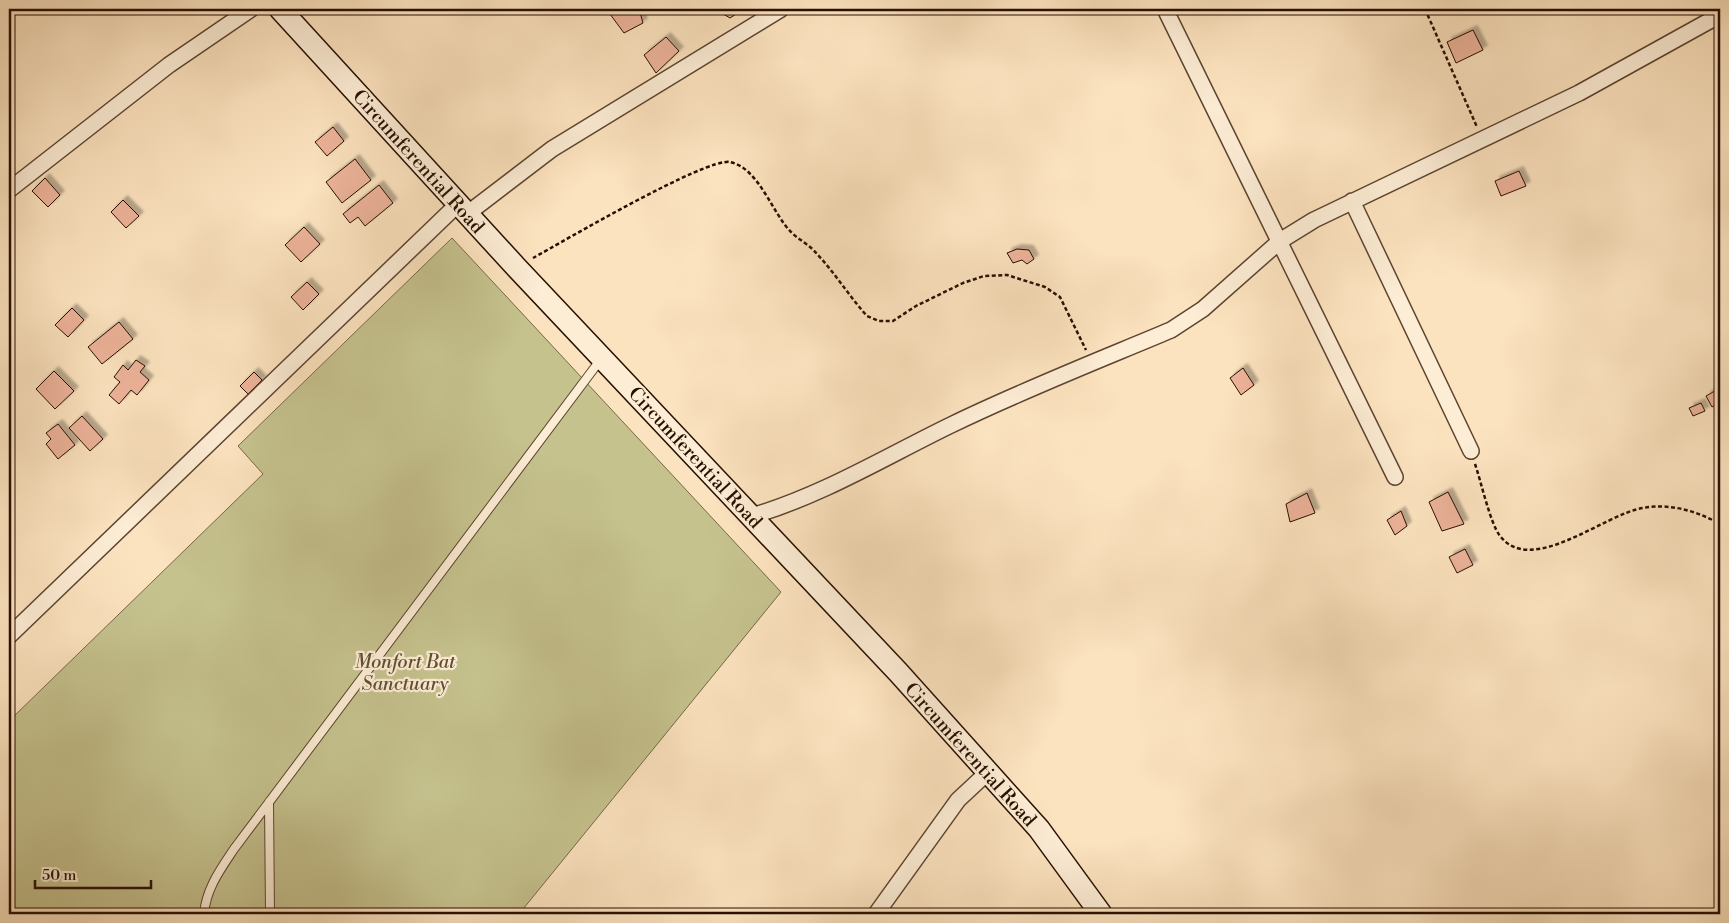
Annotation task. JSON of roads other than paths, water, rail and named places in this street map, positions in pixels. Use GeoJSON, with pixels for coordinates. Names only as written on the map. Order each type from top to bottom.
{"type":"FeatureCollection","features":[{"type":"Feature","properties":{"kind":"main road","name":"Circumferential Road"},"geometry":{"type":"LineString","coordinates":[[280,9],[516,267],[898,672],[1038,829],[1101,914]]}},
{"type":"Feature","properties":{"kind":"street"},"geometry":{"type":"LineString","coordinates":[[9,190],[169,65],[251,9]]}},
{"type":"Feature","properties":{"kind":"street"},"geometry":{"type":"LineString","coordinates":[[9,636],[462,209],[552,149],[781,9]]}},
{"type":"Feature","properties":{"kind":"street"},"geometry":{"type":"LineString","coordinates":[[1165,9],[1395,477]]}},
{"type":"Feature","properties":{"kind":"street"},"geometry":{"type":"LineString","coordinates":[[752,516],[818,492],[951,425],[1187,321],[1280,241],[1314,220],[1482,137],[1579,92],[1720,15]]}},
{"type":"Feature","properties":{"kind":"street"},"geometry":{"type":"LineString","coordinates":[[1352,201],[1471,451]]}},
{"type":"Feature","properties":{"kind":"street"},"geometry":{"type":"LineString","coordinates":[[876,914],[958,800],[988,772]]}},
{"type":"Feature","properties":{"kind":"lane"},"geometry":{"type":"LineString","coordinates":[[204,914],[205,900],[216,876],[269,802],[602,357]]}},
{"type":"Feature","properties":{"kind":"lane"},"geometry":{"type":"LineString","coordinates":[[269,802],[270,914]]}},
{"type":"Feature","properties":{"kind":"park label","name":"Monfort Bat Sanctuary"},"geometry":{"type":"Point","coordinates":[405,672]}}]}
